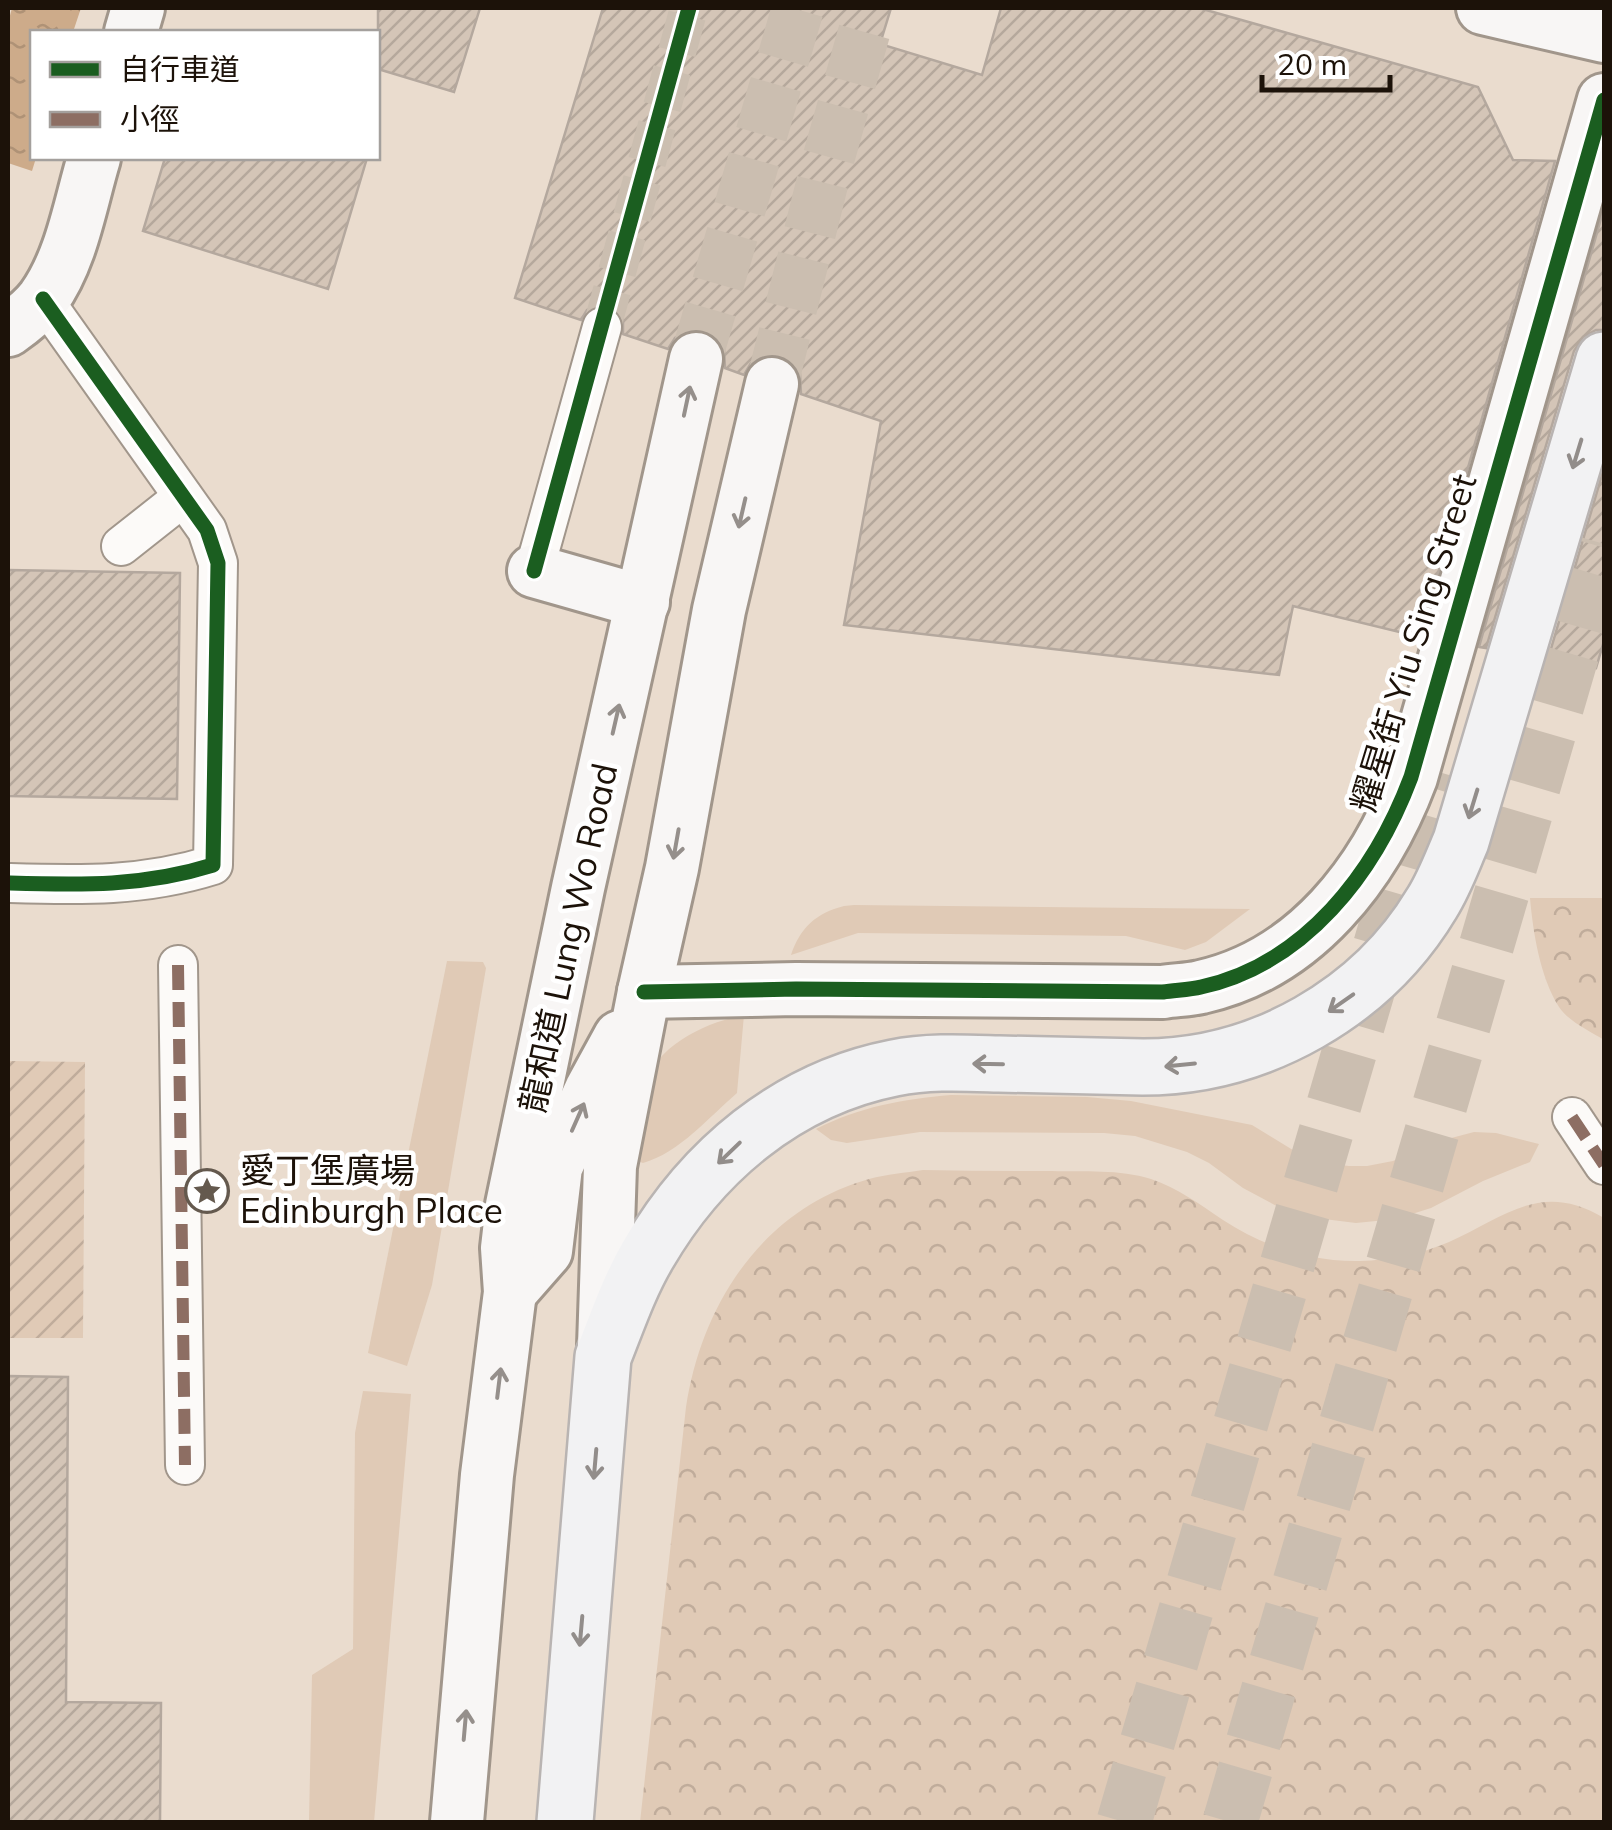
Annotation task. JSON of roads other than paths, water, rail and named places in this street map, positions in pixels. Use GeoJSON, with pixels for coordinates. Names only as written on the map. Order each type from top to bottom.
{"type":"FeatureCollection","features":[{"type":"Feature","properties":{"kind":"main road"},"geometry":{"type":"LineString","coordinates":[[1483,8],[1604,36]]}},
{"type":"Feature","properties":{"kind":"main road","name":"耀星街 Yiu Sing Street"},"geometry":{"type":"LineString","coordinates":[[644,992],[1163,992],[1199,988],[1254,968],[1299,940],[1360,876],[1380,846],[1411,778],[1604,100]]}},
{"type":"Feature","properties":{"kind":"main road"},"geometry":{"type":"LineString","coordinates":[[25,314],[64,258],[93,160]]}},
{"type":"Feature","properties":{"kind":"main road","name":"龍和道 Lung Wo Road"},"geometry":{"type":"LineString","coordinates":[[457,1822],[488,1474],[510,1292],[507,1248],[512,1205],[696,358]]}},
{"type":"Feature","properties":{"kind":"main road"},"geometry":{"type":"LineString","coordinates":[[603,1358],[628,1293],[669,1221],[698,1184],[750,1133],[802,1100],[861,1077],[919,1064],[1144,1067],[1199,1063],[1232,1055],[1303,1027],[1358,991],[1380,970],[1418,926],[1461,841],[1604,360]]}},
{"type":"Feature","properties":{"kind":"main road"},"geometry":{"type":"LineString","coordinates":[[565,1822],[603,1358],[610,1166],[672,868],[719,610],[772,384]]}},
{"type":"Feature","properties":{"kind":"main road"},"geometry":{"type":"LineString","coordinates":[[534,571],[643,602]]}},
{"type":"Feature","properties":{"kind":"main road"},"geometry":{"type":"LineString","coordinates":[[510,1292],[546,1252],[556,1167],[590,1090],[644,992]]}},
{"type":"Feature","properties":{"kind":"street"},"geometry":{"type":"LineString","coordinates":[[8,883],[128,883],[180,876],[213,865],[218,563],[207,530],[25,314]]}},
{"type":"Feature","properties":{"kind":"street"},"geometry":{"type":"LineString","coordinates":[[534,571],[602,327]]}},
{"type":"Feature","properties":{"kind":"street"},"geometry":{"type":"LineString","coordinates":[[121,546],[183,497]]}},
{"type":"Feature","properties":{"kind":"street"},"geometry":{"type":"LineString","coordinates":[[178,965],[184,1465]]}},
{"type":"Feature","properties":{"kind":"street"},"geometry":{"type":"LineString","coordinates":[[1572,1117],[1604,1165]]}},
{"type":"Feature","properties":{"kind":"water"},"geometry":{"type":"Polygon","coordinates":[[[12,8],[81,8],[74,30],[30,30],[30,160],[35,160],[32,171],[8,163],[8,23],[12,8]]]}},
{"type":"Feature","properties":{"kind":"tunnel"},"geometry":{"type":"LineString","coordinates":[[602,327],[689,8]]}},
{"type":"Feature","properties":{"kind":"tunnel"},"geometry":{"type":"LineString","coordinates":[[696,359],[798,8]]}},
{"type":"Feature","properties":{"kind":"tunnel"},"geometry":{"type":"LineString","coordinates":[[772,384],[871,8]]}},
{"type":"Feature","properties":{"kind":"tunnel"},"geometry":{"type":"LineString","coordinates":[[1230,1822],[1604,544]]}},
{"type":"Feature","properties":{"kind":"tunnel"},"geometry":{"type":"LineString","coordinates":[[1124,1822],[1432,770]]}},
{"type":"Feature","properties":{"kind":"place","name":"愛丁堡廣場 Edinburgh Place"},"geometry":{"type":"Point","coordinates":[207,1191]}}]}
